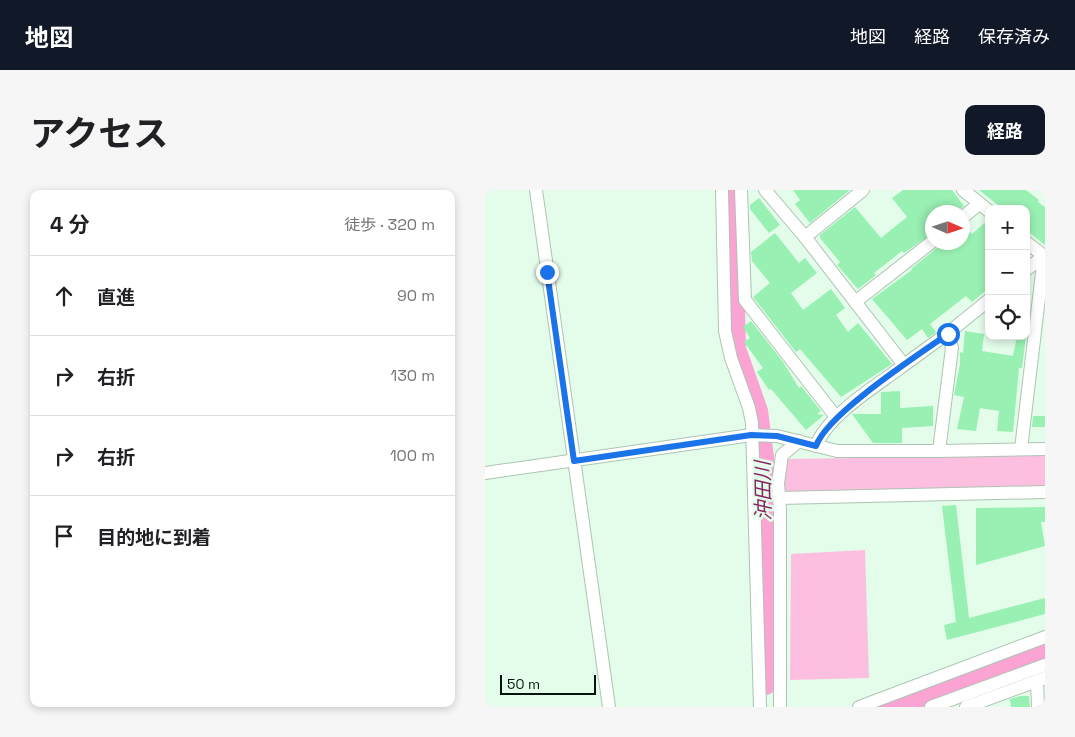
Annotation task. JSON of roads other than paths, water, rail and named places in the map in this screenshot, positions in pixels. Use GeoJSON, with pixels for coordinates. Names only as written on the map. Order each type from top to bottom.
{"type":"FeatureCollection","features":[{"type":"Feature","properties":{"kind":"street"},"geometry":{"type":"LineString","coordinates":[[536,190],[609,707]]}},
{"type":"Feature","properties":{"kind":"street"},"geometry":{"type":"LineString","coordinates":[[722,190],[725,331],[731,358],[749,408],[751,435],[758,582],[760,707]]}},
{"type":"Feature","properties":{"kind":"street"},"geometry":{"type":"LineString","coordinates":[[741,190],[745,300],[837,417]]}},
{"type":"Feature","properties":{"kind":"street"},"geometry":{"type":"LineString","coordinates":[[765,190],[805,237],[904,366]]}},
{"type":"Feature","properties":{"kind":"street"},"geometry":{"type":"LineString","coordinates":[[805,237],[863,190]]}},
{"type":"Feature","properties":{"kind":"street"},"geometry":{"type":"LineString","coordinates":[[963,190],[984,207],[970,214]]}},
{"type":"Feature","properties":{"kind":"street"},"geometry":{"type":"LineString","coordinates":[[1030,245],[1044,256]]}},
{"type":"Feature","properties":{"kind":"street"},"geometry":{"type":"LineString","coordinates":[[855,302],[925,247]]}},
{"type":"Feature","properties":{"kind":"street"},"geometry":{"type":"LineString","coordinates":[[1030,267],[1044,256]]}},
{"type":"Feature","properties":{"kind":"street"},"geometry":{"type":"LineString","coordinates":[[1021,450],[1044,256]]}},
{"type":"Feature","properties":{"kind":"street"},"geometry":{"type":"LineString","coordinates":[[816,446],[819,436],[837,417],[948,334],[985,303]]}},
{"type":"Feature","properties":{"kind":"street"},"geometry":{"type":"LineString","coordinates":[[939,451],[952,348],[948,334]]}},
{"type":"Feature","properties":{"kind":"street"},"geometry":{"type":"LineString","coordinates":[[485,473],[751,435],[777,436],[837,451],[1045,449]]}},
{"type":"Feature","properties":{"kind":"street"},"geometry":{"type":"LineString","coordinates":[[780,707],[778,483],[783,455],[799,441]]}},
{"type":"Feature","properties":{"kind":"street"},"geometry":{"type":"LineString","coordinates":[[779,498],[1045,492]]}},
{"type":"Feature","properties":{"kind":"street"},"geometry":{"type":"LineString","coordinates":[[859,707],[1045,637]]}},
{"type":"Feature","properties":{"kind":"street"},"geometry":{"type":"LineString","coordinates":[[931,707],[1045,665]]}},
{"type":"Feature","properties":{"kind":"street"},"geometry":{"type":"LineString","coordinates":[[966,707],[1041,679],[1038,707]]}},
{"type":"Feature","properties":{"kind":"street"},"geometry":{"type":"LineString","coordinates":[[760,687],[780,689]]}},
{"type":"Feature","properties":{"kind":"waterway","name":"沖田川"},"geometry":{"type":"LineString","coordinates":[[731,190],[735,349],[757,411],[763,458],[765,684]]}},
{"type":"Feature","properties":{"kind":"waterway"},"geometry":{"type":"LineString","coordinates":[[890,707],[1045,651]]}}]}
